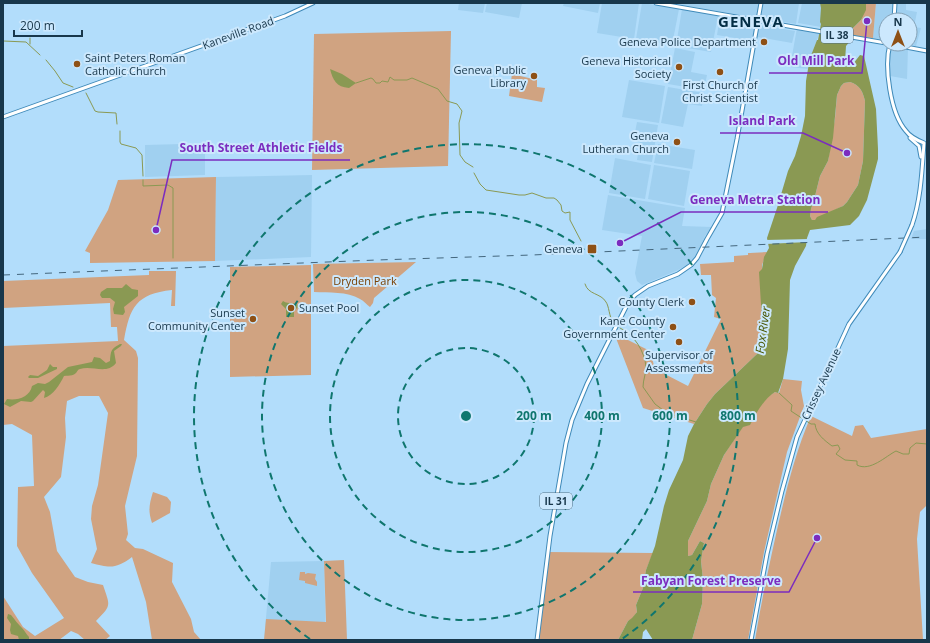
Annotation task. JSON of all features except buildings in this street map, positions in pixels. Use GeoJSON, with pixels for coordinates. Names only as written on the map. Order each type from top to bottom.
{"type":"FeatureCollection","features":[{"type":"Feature","properties":{"kind":"main road","name":"Kaneville Road"},"geometry":{"type":"LineString","coordinates":[[3,117],[286,16],[313,3]]}},
{"type":"Feature","properties":{"kind":"main road","name":"IL 38"},"geometry":{"type":"LineString","coordinates":[[656,3],[878,42]]}},
{"type":"Feature","properties":{"kind":"main road","name":"IL 31"},"geometry":{"type":"LineString","coordinates":[[537,640],[550,536],[566,442],[572,420],[587,384],[628,304],[640,291],[660,280],[682,272],[693,262],[722,213],[738,135],[761,3]]}},
{"type":"Feature","properties":{"kind":"main road"},"geometry":{"type":"LineString","coordinates":[[888,52],[888,71],[891,97],[896,112],[906,132],[920,149],[922,169]]}},
{"type":"Feature","properties":{"kind":"main road","name":"Crissey Avenue"},"geometry":{"type":"LineString","coordinates":[[751,640],[767,554],[780,498],[802,423],[848,324],[900,252],[912,225],[921,184],[924,143],[913,138],[906,132]]}},
{"type":"Feature","properties":{"kind":"shaded area"},"geometry":{"type":"Polygon","coordinates":[[[459,3],[485,3],[483,13],[458,10],[459,3]]]}},
{"type":"Feature","properties":{"kind":"shaded area"},"geometry":{"type":"Polygon","coordinates":[[[487,3],[522,3],[519,18],[485,12],[487,3]]]}},
{"type":"Feature","properties":{"kind":"shaded area"},"geometry":{"type":"Polygon","coordinates":[[[564,3],[600,3],[598,13],[563,6],[564,3]]]}},
{"type":"Feature","properties":{"kind":"shaded area"},"geometry":{"type":"Polygon","coordinates":[[[602,3],[639,3],[634,39],[597,33],[602,3]]]}},
{"type":"Feature","properties":{"kind":"shaded area"},"geometry":{"type":"Polygon","coordinates":[[[642,3],[679,9],[672,45],[636,39],[642,3]]]}},
{"type":"Feature","properties":{"kind":"shaded area"},"geometry":{"type":"Polygon","coordinates":[[[672,3],[759,3],[757,18],[672,3]]]}},
{"type":"Feature","properties":{"kind":"shaded area"},"geometry":{"type":"Polygon","coordinates":[[[763,3],[799,3],[796,24],[761,18],[763,3]]]}},
{"type":"Feature","properties":{"kind":"shaded area"},"geometry":{"type":"Polygon","coordinates":[[[802,3],[826,3],[821,27],[798,23],[802,3]]]}},
{"type":"Feature","properties":{"kind":"shaded area"},"geometry":{"type":"Polygon","coordinates":[[[876,3],[894,3],[893,12],[878,12],[878,39],[873,38],[876,3]]]}},
{"type":"Feature","properties":{"kind":"shaded area"},"geometry":{"type":"Polygon","coordinates":[[[897,3],[906,3],[906,10],[917,12],[896,12],[897,3]]]}},
{"type":"Feature","properties":{"kind":"shaded area"},"geometry":{"type":"Polygon","coordinates":[[[682,9],[718,16],[711,52],[676,46],[682,9]]]}},
{"type":"Feature","properties":{"kind":"shaded area"},"geometry":{"type":"Polygon","coordinates":[[[720,16],[756,23],[753,41],[717,35],[720,16]]]}},
{"type":"Feature","properties":{"kind":"shaded area"},"geometry":{"type":"Polygon","coordinates":[[[759,25],[795,31],[792,43],[757,37],[759,25]]]}},
{"type":"Feature","properties":{"kind":"shaded area"},"geometry":{"type":"Polygon","coordinates":[[[797,28],[820,32],[810,58],[808,69],[790,67],[797,28]]]}},
{"type":"Feature","properties":{"kind":"shaded area"},"geometry":{"type":"Polygon","coordinates":[[[918,28],[921,28],[918,39],[918,28]]]}},
{"type":"Feature","properties":{"kind":"shaded area"},"geometry":{"type":"Polygon","coordinates":[[[675,48],[695,52],[691,72],[707,75],[704,90],[668,84],[675,48]]]}},
{"type":"Feature","properties":{"kind":"shaded area"},"geometry":{"type":"Polygon","coordinates":[[[890,52],[908,52],[907,79],[890,76],[890,52]]]}},
{"type":"Feature","properties":{"kind":"shaded area"},"geometry":{"type":"Polygon","coordinates":[[[629,80],[665,86],[659,123],[622,117],[629,80]]]}},
{"type":"Feature","properties":{"kind":"shaded area"},"geometry":{"type":"Polygon","coordinates":[[[668,87],[704,93],[702,106],[688,104],[683,127],[661,123],[668,87]]]}},
{"type":"Feature","properties":{"kind":"shaded area"},"geometry":{"type":"Polygon","coordinates":[[[637,122],[658,125],[652,162],[637,160],[641,134],[635,132],[637,122]]]}},
{"type":"Feature","properties":{"kind":"shaded area"},"geometry":{"type":"Polygon","coordinates":[[[182,144],[182,152],[205,151],[205,175],[145,177],[145,145],[182,144]]]}},
{"type":"Feature","properties":{"kind":"shaded area"},"geometry":{"type":"Polygon","coordinates":[[[658,144],[695,150],[692,169],[654,163],[658,144]]]}},
{"type":"Feature","properties":{"kind":"shaded area"},"geometry":{"type":"Polygon","coordinates":[[[615,158],[651,165],[645,199],[609,193],[615,158]]]}},
{"type":"Feature","properties":{"kind":"shaded area"},"geometry":{"type":"Polygon","coordinates":[[[654,165],[690,171],[684,206],[648,199],[654,165]]]}},
{"type":"Feature","properties":{"kind":"shaded area"},"geometry":{"type":"Polygon","coordinates":[[[312,175],[311,257],[215,261],[216,177],[312,175]]]}},
{"type":"Feature","properties":{"kind":"shaded area"},"geometry":{"type":"Polygon","coordinates":[[[608,195],[685,208],[682,226],[712,227],[705,236],[697,254],[687,265],[642,285],[637,281],[635,273],[642,236],[602,230],[608,195]]]}},
{"type":"Feature","properties":{"kind":"shaded area"},"geometry":{"type":"Polygon","coordinates":[[[927,229],[927,239],[911,239],[914,231],[927,229]]]}},
{"type":"Feature","properties":{"kind":"shaded area"},"geometry":{"type":"Polygon","coordinates":[[[324,561],[326,640],[264,640],[271,562],[324,561]]]}},
{"type":"Feature","properties":{"kind":"green space"},"geometry":{"type":"Polygon","coordinates":[[[866,3],[876,3],[873,38],[852,36],[853,28],[861,20],[866,3]]]}},
{"type":"Feature","properties":{"kind":"green space"},"geometry":{"type":"Polygon","coordinates":[[[451,31],[448,166],[312,170],[314,34],[451,31]]]}},
{"type":"Feature","properties":{"kind":"green space"},"geometry":{"type":"Polygon","coordinates":[[[512,74],[537,80],[537,87],[545,88],[542,102],[509,96],[512,74]]]}},
{"type":"Feature","properties":{"kind":"green space"},"geometry":{"type":"Polygon","coordinates":[[[850,82],[860,89],[865,101],[863,161],[858,185],[843,206],[815,220],[812,220],[810,216],[811,209],[820,176],[828,161],[837,95],[844,83],[850,82]]]}},
{"type":"Feature","properties":{"kind":"green space"},"geometry":{"type":"Polygon","coordinates":[[[216,177],[215,261],[90,263],[90,253],[85,251],[108,210],[118,180],[216,177]]]}},
{"type":"Feature","properties":{"kind":"green space"},"geometry":{"type":"Polygon","coordinates":[[[767,252],[762,265],[762,321],[760,343],[757,354],[715,394],[694,424],[643,408],[614,333],[650,351],[655,369],[688,386],[721,319],[714,317],[716,298],[712,295],[711,275],[701,275],[700,264],[734,262],[734,256],[748,255],[748,253],[767,252]]]}},
{"type":"Feature","properties":{"kind":"green space","name":"Dryden Park"},"geometry":{"type":"Polygon","coordinates":[[[416,262],[374,298],[370,307],[355,296],[338,293],[314,292],[313,264],[416,262]]]}},
{"type":"Feature","properties":{"kind":"green space"},"geometry":{"type":"Polygon","coordinates":[[[311,265],[311,375],[230,377],[230,267],[311,265]]]}},
{"type":"Feature","properties":{"kind":"green space"},"geometry":{"type":"Polygon","coordinates":[[[149,271],[176,271],[175,306],[171,306],[172,290],[150,295],[137,304],[132,311],[126,329],[124,340],[136,351],[138,358],[137,456],[125,506],[128,534],[126,540],[135,548],[143,549],[173,563],[172,582],[191,619],[194,632],[201,640],[152,640],[146,602],[132,557],[122,564],[113,566],[103,566],[91,563],[97,549],[91,519],[92,506],[98,485],[108,413],[99,396],[79,396],[67,401],[65,418],[66,437],[61,477],[44,497],[50,512],[57,551],[75,577],[88,582],[103,585],[108,605],[105,612],[96,621],[110,636],[105,640],[85,640],[78,634],[71,631],[59,640],[3,640],[3,596],[23,627],[35,636],[64,618],[32,573],[17,546],[18,487],[34,486],[32,435],[12,424],[3,425],[3,346],[118,341],[117,327],[111,327],[110,303],[3,308],[3,281],[149,275],[149,271]]]}},
{"type":"Feature","properties":{"kind":"green space"},"geometry":{"type":"Polygon","coordinates":[[[783,379],[802,381],[801,390],[804,406],[787,452],[764,552],[748,640],[692,640],[702,604],[703,580],[701,561],[704,543],[700,541],[692,555],[688,556],[688,541],[707,501],[711,484],[724,455],[743,426],[767,397],[775,392],[779,393],[783,379]]]}},
{"type":"Feature","properties":{"kind":"green space"},"geometry":{"type":"Polygon","coordinates":[[[811,416],[852,436],[855,426],[863,425],[871,438],[927,429],[927,505],[920,512],[917,539],[923,640],[755,640],[765,585],[791,472],[811,416]]]}},
{"type":"Feature","properties":{"kind":"green space"},"geometry":{"type":"Polygon","coordinates":[[[153,492],[167,497],[171,502],[170,513],[152,523],[150,508],[153,492]]]}},
{"type":"Feature","properties":{"kind":"green space"},"geometry":{"type":"Polygon","coordinates":[[[548,552],[653,553],[646,570],[643,588],[636,605],[637,612],[632,619],[628,621],[618,640],[539,640],[548,552]]]}},
{"type":"Feature","properties":{"kind":"green space"},"geometry":{"type":"Polygon","coordinates":[[[344,560],[347,640],[264,640],[266,619],[326,622],[324,561],[344,560]]]}},
{"type":"Feature","properties":{"kind":"green space"},"geometry":{"type":"Polygon","coordinates":[[[300,572],[305,572],[305,574],[316,574],[315,579],[317,586],[299,580],[300,572]]]}},
{"type":"Feature","properties":{"kind":"water","name":"Fox River"},"geometry":{"type":"Polygon","coordinates":[[[820,3],[866,3],[866,10],[861,20],[853,28],[851,40],[846,46],[845,61],[847,64],[853,64],[860,55],[864,56],[876,109],[878,159],[867,200],[859,216],[850,225],[810,230],[806,246],[795,266],[790,280],[788,349],[783,379],[778,393],[775,392],[764,403],[750,425],[743,427],[724,455],[711,484],[707,501],[688,541],[688,556],[692,555],[700,541],[704,543],[701,561],[703,580],[702,604],[692,640],[653,640],[646,629],[643,632],[642,640],[618,640],[628,621],[637,612],[636,605],[643,588],[646,570],[655,546],[664,506],[669,490],[683,460],[688,436],[694,424],[715,394],[757,354],[760,343],[762,321],[759,272],[762,269],[764,257],[769,248],[767,238],[788,171],[795,156],[801,136],[805,116],[806,81],[810,58],[818,40],[821,24],[820,3]],[[850,82],[844,83],[841,86],[837,95],[833,138],[828,161],[820,176],[811,209],[810,216],[812,220],[815,220],[817,217],[843,206],[858,185],[863,161],[865,101],[860,89],[850,82]]]}},
{"type":"Feature","properties":{"kind":"water"},"geometry":{"type":"Polygon","coordinates":[[[330,69],[342,74],[356,83],[349,88],[341,86],[334,80],[330,69]]]}},
{"type":"Feature","properties":{"kind":"water"},"geometry":{"type":"Polygon","coordinates":[[[126,284],[132,289],[138,290],[138,296],[124,307],[125,312],[123,315],[114,314],[113,309],[115,302],[110,298],[102,298],[100,295],[101,292],[107,288],[122,288],[126,284]]]}},
{"type":"Feature","properties":{"kind":"water","name":"Sunset Pool"},"geometry":{"type":"Polygon","coordinates":[[[283,301],[299,306],[294,311],[294,317],[286,317],[286,309],[281,304],[283,301]]]}},
{"type":"Feature","properties":{"kind":"water"},"geometry":{"type":"Polygon","coordinates":[[[122,344],[121,346],[114,351],[116,363],[112,367],[104,369],[79,369],[73,375],[64,376],[56,389],[47,397],[44,398],[45,392],[43,390],[31,402],[21,401],[10,407],[4,404],[7,399],[19,399],[26,395],[31,390],[32,386],[38,383],[45,384],[49,382],[68,367],[92,362],[94,357],[100,358],[106,363],[110,361],[112,350],[122,344]]]}},
{"type":"Feature","properties":{"kind":"water"},"geometry":{"type":"Polygon","coordinates":[[[50,364],[53,367],[57,367],[57,369],[38,378],[28,377],[30,375],[38,376],[47,370],[50,364]]]}},
{"type":"Feature","properties":{"kind":"water"},"geometry":{"type":"Polygon","coordinates":[[[8,614],[11,615],[23,629],[29,639],[19,640],[18,636],[11,634],[11,624],[7,618],[8,614]]]}},
{"type":"Feature","properties":{"kind":"pier"},"geometry":{"type":"Polygon","coordinates":[[[809,239],[808,242],[766,244],[765,240],[809,239]]]}},
{"type":"Feature","properties":{"kind":"waterway"},"geometry":{"type":"LineString","coordinates":[[30,38],[30,44]]}},
{"type":"Feature","properties":{"kind":"waterway"},"geometry":{"type":"LineString","coordinates":[[3,41],[26,42],[40,55]]}},
{"type":"Feature","properties":{"kind":"waterway"},"geometry":{"type":"LineString","coordinates":[[46,60],[63,83],[73,87]]}},
{"type":"Feature","properties":{"kind":"waterway"},"geometry":{"type":"LineString","coordinates":[[356,83],[371,78],[376,83],[380,83],[382,81],[388,82],[390,77],[394,80],[407,80],[412,78],[438,89],[447,101],[457,104],[462,111],[459,123],[460,155],[465,162],[473,167]]}},
{"type":"Feature","properties":{"kind":"waterway"},"geometry":{"type":"LineString","coordinates":[[86,93],[95,111],[116,113],[117,124]]}},
{"type":"Feature","properties":{"kind":"waterway"},"geometry":{"type":"LineString","coordinates":[[120,131],[121,144],[136,148],[142,155],[143,176]]}},
{"type":"Feature","properties":{"kind":"waterway"},"geometry":{"type":"LineString","coordinates":[[474,173],[480,184],[486,190],[519,195],[532,193],[546,198],[554,198],[561,205],[562,211],[565,213],[570,212],[570,220],[581,241]]}},
{"type":"Feature","properties":{"kind":"waterway"},"geometry":{"type":"LineString","coordinates":[[143,180],[143,186],[168,185],[173,188],[173,258]]}},
{"type":"Feature","properties":{"kind":"waterway"},"geometry":{"type":"LineString","coordinates":[[585,284],[589,290],[604,299],[608,306],[613,323]]}},
{"type":"Feature","properties":{"kind":"waterway"},"geometry":{"type":"LineString","coordinates":[[620,328],[634,339],[641,350],[646,367],[643,387],[655,404],[667,413],[696,422]]}},
{"type":"Feature","properties":{"kind":"waterway"},"geometry":{"type":"LineString","coordinates":[[779,393],[792,405],[791,411],[811,424],[815,424],[819,434],[832,446],[838,445],[840,449],[836,454],[845,460],[857,461],[857,465],[862,467],[872,465],[896,451],[903,454],[909,454],[910,448],[916,443],[927,444]]}},
{"type":"Feature","properties":{"kind":"railway"},"geometry":{"type":"LineString","coordinates":[[3,275],[532,255],[927,237]]}},
{"type":"Feature","properties":{"kind":"place","name":"Old Mill Park"},"geometry":{"type":"Point","coordinates":[867,21]}},
{"type":"Feature","properties":{"kind":"place","name":"Geneva Police Department"},"geometry":{"type":"Point","coordinates":[764,42]}},
{"type":"Feature","properties":{"kind":"place","name":"Saint Peters Roman Catholic Church"},"geometry":{"type":"Point","coordinates":[77,64]}},
{"type":"Feature","properties":{"kind":"place","name":"Geneva Historical Society"},"geometry":{"type":"Point","coordinates":[679,67]}},
{"type":"Feature","properties":{"kind":"place","name":"First Church of Christ Scientist"},"geometry":{"type":"Point","coordinates":[720,72]}},
{"type":"Feature","properties":{"kind":"place","name":"Geneva Public Library"},"geometry":{"type":"Point","coordinates":[534,76]}},
{"type":"Feature","properties":{"kind":"place","name":"Geneva Lutheran Church"},"geometry":{"type":"Point","coordinates":[677,142]}},
{"type":"Feature","properties":{"kind":"place","name":"Island Park"},"geometry":{"type":"Point","coordinates":[847,153]}},
{"type":"Feature","properties":{"kind":"place","name":"South Street Athletic Fields"},"geometry":{"type":"Point","coordinates":[156,230]}},
{"type":"Feature","properties":{"kind":"place","name":"Geneva Metra Station"},"geometry":{"type":"Point","coordinates":[620,243]}},
{"type":"Feature","properties":{"kind":"place","name":"Geneva"},"geometry":{"type":"Point","coordinates":[592,249]}},
{"type":"Feature","properties":{"kind":"place","name":"County Clerk"},"geometry":{"type":"Point","coordinates":[692,302]}},
{"type":"Feature","properties":{"kind":"place","name":"Sunset Pool"},"geometry":{"type":"Point","coordinates":[291,308]}},
{"type":"Feature","properties":{"kind":"place","name":"Sunset Community Center"},"geometry":{"type":"Point","coordinates":[253,319]}},
{"type":"Feature","properties":{"kind":"place","name":"Kane County Government Center"},"geometry":{"type":"Point","coordinates":[673,327]}},
{"type":"Feature","properties":{"kind":"place","name":"Supervisor of Assessments"},"geometry":{"type":"Point","coordinates":[679,342]}},
{"type":"Feature","properties":{"kind":"place","name":"Fabyan Forest Preserve"},"geometry":{"type":"Point","coordinates":[817,538]}},
{"type":"Feature","properties":{"kind":"district","name":"GENEVA"},"geometry":{"type":"Point","coordinates":[751,22]}}]}
